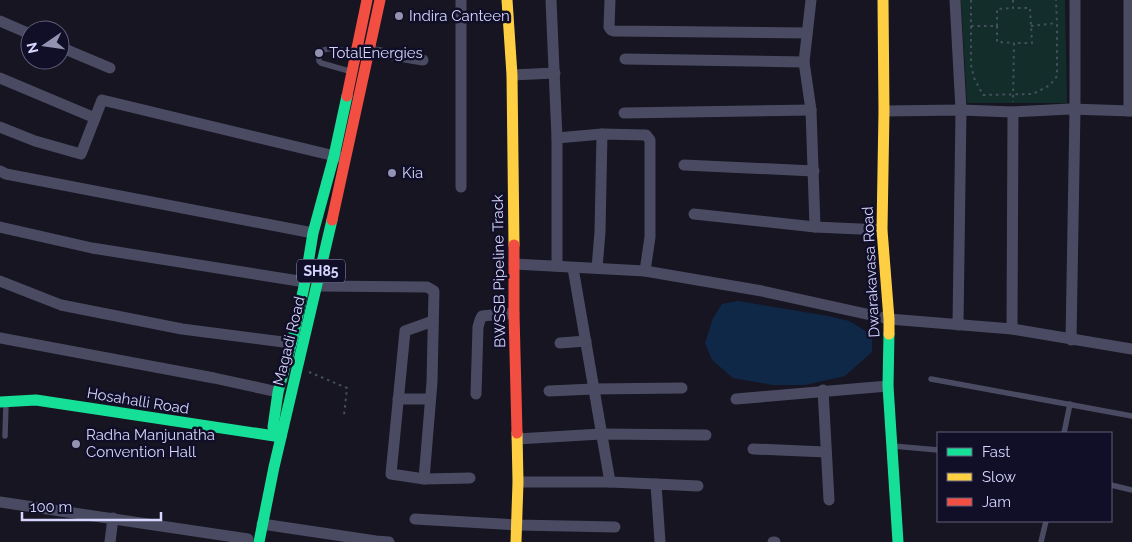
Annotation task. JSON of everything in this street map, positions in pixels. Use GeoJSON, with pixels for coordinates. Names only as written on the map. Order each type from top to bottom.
{"type":"FeatureCollection","features":[{"type":"Feature","properties":{"kind":"street","name":"Magadi Road"},"geometry":{"type":"LineString","coordinates":[[251,541],[262,524],[276,436],[278,392],[292,343],[313,233],[334,156],[366,0]]}},
{"type":"Feature","properties":{"kind":"street","name":"Magadi Road"},"geometry":{"type":"LineString","coordinates":[[251,541],[276,436],[298,367],[380,0]]}},
{"type":"Feature","properties":{"kind":"street"},"geometry":{"type":"LineString","coordinates":[[461,0],[461,186]]}},
{"type":"Feature","properties":{"kind":"street","name":"BWSSB Pipeline Track"},"geometry":{"type":"LineString","coordinates":[[508,0],[512,75],[514,313],[518,482],[516,542]]}},
{"type":"Feature","properties":{"kind":"street"},"geometry":{"type":"LineString","coordinates":[[551,0],[558,138],[558,266]]}},
{"type":"Feature","properties":{"kind":"street"},"geometry":{"type":"LineString","coordinates":[[610,0],[609,27],[614,31],[807,33]]}},
{"type":"Feature","properties":{"kind":"street"},"geometry":{"type":"LineString","coordinates":[[811,0],[804,62],[811,110],[815,227]]}},
{"type":"Feature","properties":{"kind":"street","name":"Dwarakavasa Road"},"geometry":{"type":"LineString","coordinates":[[883,0],[882,230],[889,319],[888,386],[898,542]]}},
{"type":"Feature","properties":{"kind":"street"},"geometry":{"type":"LineString","coordinates":[[955,0],[961,110],[958,325]]}},
{"type":"Feature","properties":{"kind":"street"},"geometry":{"type":"LineString","coordinates":[[1071,340],[1075,0]]}},
{"type":"Feature","properties":{"kind":"street"},"geometry":{"type":"LineString","coordinates":[[884,110],[1013,112],[1075,109],[1130,111],[1129,0]]}},
{"type":"Feature","properties":{"kind":"street"},"geometry":{"type":"LineString","coordinates":[[0,22],[20,30]]}},
{"type":"Feature","properties":{"kind":"street"},"geometry":{"type":"LineString","coordinates":[[356,50],[423,60]]}},
{"type":"Feature","properties":{"kind":"street"},"geometry":{"type":"LineString","coordinates":[[70,51],[110,68]]}},
{"type":"Feature","properties":{"kind":"street"},"geometry":{"type":"LineString","coordinates":[[625,59],[804,62]]}},
{"type":"Feature","properties":{"kind":"street"},"geometry":{"type":"LineString","coordinates":[[512,75],[555,73]]}},
{"type":"Feature","properties":{"kind":"street"},"geometry":{"type":"LineString","coordinates":[[0,78],[95,118]]}},
{"type":"Feature","properties":{"kind":"street"},"geometry":{"type":"LineString","coordinates":[[0,128],[35,141],[82,154],[102,100],[346,159]]}},
{"type":"Feature","properties":{"kind":"street"},"geometry":{"type":"LineString","coordinates":[[624,113],[811,110]]}},
{"type":"Feature","properties":{"kind":"street"},"geometry":{"type":"LineString","coordinates":[[1012,329],[1013,112]]}},
{"type":"Feature","properties":{"kind":"street"},"geometry":{"type":"LineString","coordinates":[[558,138],[602,134],[646,135],[650,140],[650,238],[645,271]]}},
{"type":"Feature","properties":{"kind":"street"},"geometry":{"type":"LineString","coordinates":[[597,268],[600,232],[602,134]]}},
{"type":"Feature","properties":{"kind":"street"},"geometry":{"type":"LineString","coordinates":[[684,165],[814,170]]}},
{"type":"Feature","properties":{"kind":"street"},"geometry":{"type":"LineString","coordinates":[[0,171],[6,174],[313,233]]}},
{"type":"Feature","properties":{"kind":"street"},"geometry":{"type":"LineString","coordinates":[[694,214],[815,227],[882,230]]}},
{"type":"Feature","properties":{"kind":"street"},"geometry":{"type":"LineString","coordinates":[[0,227],[92,248],[305,282]]}},
{"type":"Feature","properties":{"kind":"street"},"geometry":{"type":"LineString","coordinates":[[514,264],[645,271],[762,290],[889,319],[1012,329],[1132,349]]}},
{"type":"Feature","properties":{"kind":"street"},"geometry":{"type":"LineString","coordinates":[[573,268],[610,482]]}},
{"type":"Feature","properties":{"kind":"street"},"geometry":{"type":"LineString","coordinates":[[0,280],[62,305],[182,329],[292,343]]}},
{"type":"Feature","properties":{"kind":"street"},"geometry":{"type":"LineString","coordinates":[[317,286],[427,287],[434,291],[430,399],[424,479]]}},
{"type":"Feature","properties":{"kind":"street"},"geometry":{"type":"LineString","coordinates":[[476,394],[478,327],[480,320],[482,316],[514,313]]}},
{"type":"Feature","properties":{"kind":"street"},"geometry":{"type":"LineString","coordinates":[[433,321],[405,331],[391,474],[424,479],[470,478]]}},
{"type":"Feature","properties":{"kind":"street"},"geometry":{"type":"LineString","coordinates":[[0,338],[214,378],[278,392]]}},
{"type":"Feature","properties":{"kind":"street"},"geometry":{"type":"LineString","coordinates":[[560,343],[586,341]]}},
{"type":"Feature","properties":{"kind":"street"},"geometry":{"type":"LineString","coordinates":[[736,399],[823,390],[888,386]]}},
{"type":"Feature","properties":{"kind":"street"},"geometry":{"type":"LineString","coordinates":[[549,391],[682,388]]}},
{"type":"Feature","properties":{"kind":"street"},"geometry":{"type":"LineString","coordinates":[[823,390],[829,500]]}},
{"type":"Feature","properties":{"kind":"street"},"geometry":{"type":"LineString","coordinates":[[398,399],[430,399]]}},
{"type":"Feature","properties":{"kind":"street","name":"Hosahalli Road"},"geometry":{"type":"LineString","coordinates":[[3,402],[36,400],[276,436]]}},
{"type":"Feature","properties":{"kind":"street"},"geometry":{"type":"LineString","coordinates":[[517,439],[601,434],[706,436]]}},
{"type":"Feature","properties":{"kind":"street"},"geometry":{"type":"LineString","coordinates":[[753,449],[826,452]]}},
{"type":"Feature","properties":{"kind":"street"},"geometry":{"type":"LineString","coordinates":[[518,482],[610,482],[698,486]]}},
{"type":"Feature","properties":{"kind":"street"},"geometry":{"type":"LineString","coordinates":[[656,484],[660,542]]}},
{"type":"Feature","properties":{"kind":"street"},"geometry":{"type":"LineString","coordinates":[[0,502],[113,518],[251,541]]}},
{"type":"Feature","properties":{"kind":"street"},"geometry":{"type":"LineString","coordinates":[[110,542],[113,518]]}},
{"type":"Feature","properties":{"kind":"street"},"geometry":{"type":"LineString","coordinates":[[414,519],[517,525],[615,527]]}},
{"type":"Feature","properties":{"kind":"street"},"geometry":{"type":"LineString","coordinates":[[262,524],[376,542],[389,542]]}},
{"type":"Feature","properties":{"kind":"lane"},"geometry":{"type":"LineString","coordinates":[[351,72],[321,63],[318,54],[323,49],[328,48],[356,50]]}},
{"type":"Feature","properties":{"kind":"lane"},"geometry":{"type":"LineString","coordinates":[[931,378],[1132,416]]}},
{"type":"Feature","properties":{"kind":"lane"},"geometry":{"type":"LineString","coordinates":[[3,402],[5,436]]}},
{"type":"Feature","properties":{"kind":"lane"},"geometry":{"type":"LineString","coordinates":[[1064,432],[1070,404]]}},
{"type":"Feature","properties":{"kind":"lane"},"geometry":{"type":"LineString","coordinates":[[893,446],[937,450]]}},
{"type":"Feature","properties":{"kind":"lane"},"geometry":{"type":"LineString","coordinates":[[1112,485],[1132,490]]}},
{"type":"Feature","properties":{"kind":"lane"},"geometry":{"type":"LineString","coordinates":[[1042,542],[1046,522]]}},
{"type":"Feature","properties":{"kind":"path"},"geometry":{"type":"LineString","coordinates":[[971,0],[971,65],[974,78],[983,96],[1033,94],[1050,85],[1057,76],[1056,0]]}},
{"type":"Feature","properties":{"kind":"path"},"geometry":{"type":"LineString","coordinates":[[1013,0],[1013,8]]}},
{"type":"Feature","properties":{"kind":"path"},"geometry":{"type":"LineString","coordinates":[[1030,8],[1032,43],[997,42],[997,26],[997,9],[1030,8]]}},
{"type":"Feature","properties":{"kind":"path"},"geometry":{"type":"LineString","coordinates":[[1031,26],[1057,23]]}},
{"type":"Feature","properties":{"kind":"path"},"geometry":{"type":"LineString","coordinates":[[971,26],[997,26]]}},
{"type":"Feature","properties":{"kind":"path"},"geometry":{"type":"LineString","coordinates":[[1014,43],[1014,95]]}},
{"type":"Feature","properties":{"kind":"path"},"geometry":{"type":"LineString","coordinates":[[298,367],[347,388],[344,415]]}},
{"type":"Feature","properties":{"kind":"green space"},"geometry":{"type":"Polygon","coordinates":[[[961,0],[1065,0],[1067,103],[967,103],[961,0]]]}},
{"type":"Feature","properties":{"kind":"water"},"geometry":{"type":"Polygon","coordinates":[[[738,301],[849,321],[872,337],[872,352],[845,376],[805,385],[773,385],[733,378],[712,360],[705,343],[713,318],[722,304],[738,301]]]}},
{"type":"Feature","properties":{"kind":"traffic: fast"},"geometry":{"type":"LineString","coordinates":[[273,427],[278,392],[293,338],[313,233],[334,156],[347,96]]}},
{"type":"Feature","properties":{"kind":"traffic: fast"},"geometry":{"type":"LineString","coordinates":[[259,542],[274,467],[332,220]]}},
{"type":"Feature","properties":{"kind":"traffic: fast"},"geometry":{"type":"LineString","coordinates":[[889,334],[888,386],[898,542]]}},
{"type":"Feature","properties":{"kind":"traffic: fast"},"geometry":{"type":"LineString","coordinates":[[0,402],[36,400],[281,437]]}},
{"type":"Feature","properties":{"kind":"traffic: slow"},"geometry":{"type":"LineString","coordinates":[[507,0],[512,75],[514,245]]}},
{"type":"Feature","properties":{"kind":"traffic: slow"},"geometry":{"type":"LineString","coordinates":[[883,0],[882,230],[889,334]]}},
{"type":"Feature","properties":{"kind":"traffic: slow"},"geometry":{"type":"LineString","coordinates":[[516,542],[517,433]]}},
{"type":"Feature","properties":{"kind":"traffic: jam"},"geometry":{"type":"LineString","coordinates":[[347,96],[367,0]]}},
{"type":"Feature","properties":{"kind":"traffic: jam"},"geometry":{"type":"LineString","coordinates":[[332,220],[380,0]]}},
{"type":"Feature","properties":{"kind":"traffic: jam"},"geometry":{"type":"LineString","coordinates":[[514,245],[517,433]]}},
{"type":"Feature","properties":{"kind":"place","name":"Indira Canteen"},"geometry":{"type":"Point","coordinates":[399,16]}},
{"type":"Feature","properties":{"kind":"place","name":"TotalEnergies"},"geometry":{"type":"Point","coordinates":[319,53]}},
{"type":"Feature","properties":{"kind":"place","name":"Kia"},"geometry":{"type":"Point","coordinates":[392,173]}},
{"type":"Feature","properties":{"kind":"place","name":"Radha Manjunatha Convention Hall"},"geometry":{"type":"Point","coordinates":[76,444]}}]}
